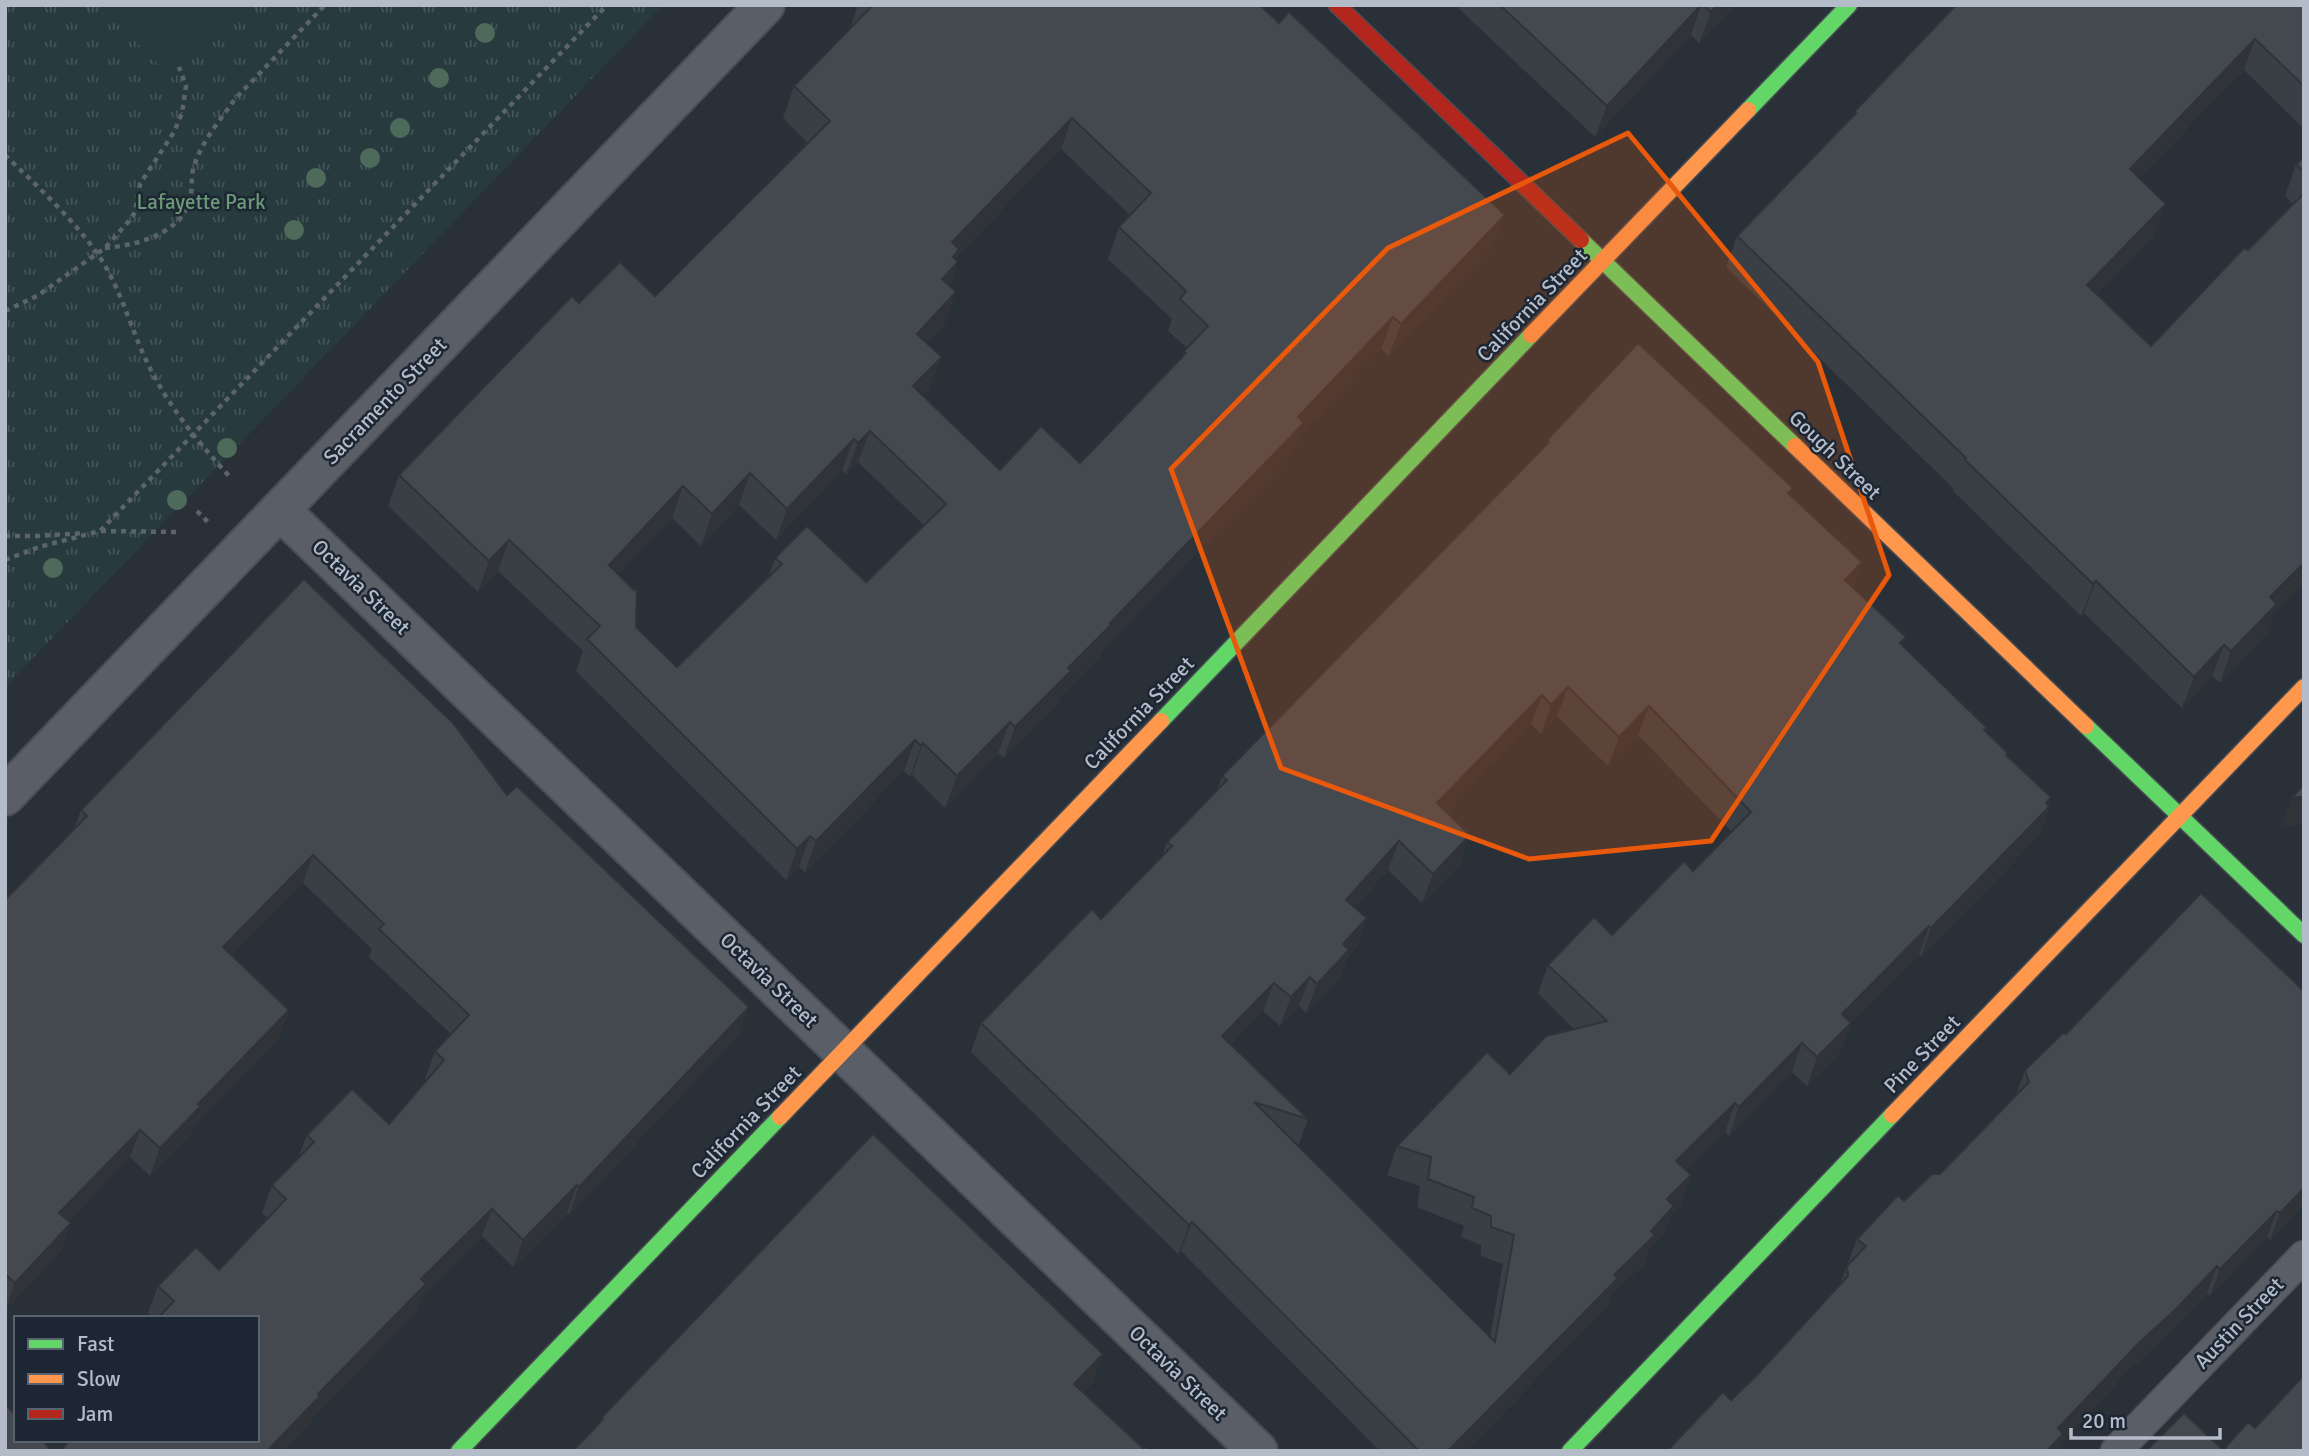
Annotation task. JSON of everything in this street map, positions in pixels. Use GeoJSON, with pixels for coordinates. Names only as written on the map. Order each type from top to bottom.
{"type":"FeatureCollection","features":[{"type":"Feature","properties":{"kind":"street","name":"Sacramento Street"},"geometry":{"type":"LineString","coordinates":[[5,796],[765,5]]}},
{"type":"Feature","properties":{"kind":"street","name":"Gough Street"},"geometry":{"type":"LineString","coordinates":[[1337,5],[2304,935]]}},
{"type":"Feature","properties":{"kind":"street","name":"California Street"},"geometry":{"type":"LineString","coordinates":[[459,1451],[1849,5]]}},
{"type":"Feature","properties":{"kind":"street","name":"Octavia Street"},"geometry":{"type":"LineString","coordinates":[[280,510],[1258,1451]]}},
{"type":"Feature","properties":{"kind":"street","name":"Pine Street"},"geometry":{"type":"LineString","coordinates":[[1570,1451],[2304,687]]}},
{"type":"Feature","properties":{"kind":"lane","name":"Austin Street"},"geometry":{"type":"LineString","coordinates":[[2116,1451],[2304,1256]]}},
{"type":"Feature","properties":{"kind":"path"},"geometry":{"type":"LineString","coordinates":[[105,248],[152,237],[173,226],[180,219],[192,192],[192,175],[196,160],[224,114],[325,5]]}},
{"type":"Feature","properties":{"kind":"path"},"geometry":{"type":"LineString","coordinates":[[5,560],[39,547],[100,531],[607,5]]}},
{"type":"Feature","properties":{"kind":"path"},"geometry":{"type":"LineString","coordinates":[[5,311],[37,296],[105,248],[130,220],[135,212],[140,184],[169,141],[185,103],[186,86],[179,67]]}},
{"type":"Feature","properties":{"kind":"path"},"geometry":{"type":"LineString","coordinates":[[5,155],[57,207],[97,253],[118,290],[151,371],[168,402],[192,435],[230,477]]}},
{"type":"Feature","properties":{"kind":"path"},"geometry":{"type":"LineString","coordinates":[[5,536],[100,531],[177,533]]}},
{"type":"Feature","properties":{"kind":"highlighted area"},"geometry":{"type":"Polygon","coordinates":[[[1628,133],[1818,362],[1889,575],[1711,841],[1529,859],[1281,768],[1171,469],[1388,248],[1628,133]]]}},
{"type":"Feature","properties":{"kind":"green space","name":"Lafayette Park"},"geometry":{"type":"Polygon","coordinates":[[[5,5],[663,5],[5,687],[5,5]]]}},
{"type":"Feature","properties":{"kind":"green space"},"geometry":{"type":"Polygon","coordinates":[[[99,5],[240,5],[170,76],[99,5]]]}},
{"type":"Feature","properties":{"kind":"building"},"geometry":{"type":"Polygon","coordinates":[[[873,5],[1260,5],[1279,23],[1289,12],[1505,215],[1401,324],[1393,317],[1298,417],[1304,423],[1110,623],[1068,668],[1071,671],[1015,727],[1010,722],[957,776],[923,743],[921,746],[915,740],[816,841],[810,836],[797,849],[587,639],[600,626],[509,540],[489,561],[399,475],[572,296],[579,303],[620,262],[655,296],[830,121],[794,86],[873,5]],[[1072,118],[952,242],[959,249],[953,257],[958,262],[942,279],[956,292],[917,334],[942,357],[913,386],[1000,470],[1041,426],[1080,463],[1186,353],[1184,351],[1208,326],[1180,299],[1186,291],[1119,227],[1151,193],[1072,118]],[[870,431],[858,443],[854,439],[787,509],[750,473],[712,514],[683,486],[609,565],[634,590],[637,587],[636,627],[677,667],[782,564],[775,558],[807,526],[866,582],[946,504],[870,431]]]}},
{"type":"Feature","properties":{"kind":"building"},"geometry":{"type":"Polygon","coordinates":[[[1500,5],[1701,5],[1607,106],[1500,5]]]}},
{"type":"Feature","properties":{"kind":"building"},"geometry":{"type":"Polygon","coordinates":[[[1704,5],[1717,5],[1711,12],[1704,5]]]}},
{"type":"Feature","properties":{"kind":"building"},"geometry":{"type":"Polygon","coordinates":[[[1956,5],[2304,5],[2304,86],[2255,39],[2130,169],[2166,204],[2087,285],[2151,346],[2244,248],[2248,250],[2304,193],[2304,563],[2270,597],[2277,604],[2231,651],[2224,645],[2194,677],[2096,581],[2093,584],[1737,236],[1956,5]]]}},
{"type":"Feature","properties":{"kind":"building"},"geometry":{"type":"Polygon","coordinates":[[[2304,157],[2304,172],[2296,164],[2304,157]]]}},
{"type":"Feature","properties":{"kind":"building"},"geometry":{"type":"Polygon","coordinates":[[[1638,343],[1793,488],[1788,493],[1862,562],[1845,580],[1906,637],[1900,643],[1987,728],[1984,730],[2008,753],[2006,755],[2051,797],[2046,803],[2049,807],[1931,928],[1929,926],[1842,1014],[1851,1023],[1817,1057],[1802,1043],[1739,1107],[1735,1103],[1676,1161],[1691,1175],[1667,1199],[1674,1206],[1651,1231],[1655,1235],[1614,1275],[1618,1278],[1448,1451],[1419,1451],[1192,1222],[1189,1225],[981,1023],[1092,909],[1101,919],[1172,846],[1167,842],[1227,780],[1222,776],[1549,442],[1547,440],[1638,343]],[[1568,687],[1551,705],[1542,695],[1437,803],[1470,835],[1433,874],[1399,841],[1346,900],[1367,918],[1343,944],[1349,950],[1317,984],[1310,977],[1291,997],[1274,983],[1222,1036],[1308,1119],[1254,1102],[1495,1342],[1514,1235],[1491,1227],[1491,1216],[1472,1208],[1474,1197],[1428,1179],[1431,1157],[1397,1146],[1487,1052],[1510,1074],[1546,1036],[1607,1021],[1548,965],[1594,917],[1612,935],[1684,861],[1693,871],[1751,812],[1649,706],[1619,737],[1568,687]]]}},
{"type":"Feature","properties":{"kind":"building"},"geometry":{"type":"Polygon","coordinates":[[[304,579],[453,723],[507,795],[517,786],[749,1007],[579,1187],[577,1185],[523,1240],[492,1209],[421,1279],[426,1284],[318,1394],[320,1396],[267,1451],[60,1451],[68,1442],[259,1442],[259,1316],[160,1316],[174,1301],[158,1286],[196,1247],[219,1270],[286,1199],[272,1185],[314,1142],[307,1135],[352,1089],[389,1124],[444,1060],[435,1051],[469,1015],[379,929],[384,924],[313,855],[223,947],[289,1010],[198,1104],[201,1106],[160,1148],[140,1130],[59,1213],[71,1223],[15,1283],[5,1274],[5,900],[87,816],[81,810],[304,579]]]}},
{"type":"Feature","properties":{"kind":"building"},"geometry":{"type":"Polygon","coordinates":[[[2304,785],[2304,797],[2292,797],[2304,785]]]}},
{"type":"Feature","properties":{"kind":"building"},"geometry":{"type":"Polygon","coordinates":[[[2201,893],[2304,991],[2304,1188],[2280,1213],[2277,1211],[2220,1269],[2217,1266],[2138,1344],[2058,1428],[2063,1434],[2047,1451],[1667,1451],[1723,1392],[1731,1400],[1757,1375],[1848,1276],[1847,1266],[1866,1246],[1857,1239],[1898,1195],[1904,1201],[1932,1174],[1940,1174],[2029,1082],[2025,1070],[2063,1033],[2066,1034],[2201,893]]]}},
{"type":"Feature","properties":{"kind":"building"},"geometry":{"type":"Polygon","coordinates":[[[873,1134],[1103,1354],[1074,1384],[1149,1451],[573,1451],[603,1419],[601,1418],[873,1134]]]}},
{"type":"Feature","properties":{"kind":"building"},"geometry":{"type":"Polygon","coordinates":[[[2304,1375],[2304,1451],[2146,1451],[2184,1413],[2223,1450],[2248,1422],[2255,1428],[2304,1375]]]}},
{"type":"Feature","properties":{"kind":"building"},"geometry":{"type":"Polygon","coordinates":[[[5,1405],[14,1413],[14,1442],[44,1442],[52,1451],[5,1451],[5,1405]]]}},
{"type":"Feature","properties":{"kind":"traffic: fast"},"geometry":{"type":"LineString","coordinates":[[1748,110],[1849,5]]}},
{"type":"Feature","properties":{"kind":"traffic: fast"},"geometry":{"type":"LineString","coordinates":[[1581,240],[1795,446]]}},
{"type":"Feature","properties":{"kind":"traffic: fast"},"geometry":{"type":"LineString","coordinates":[[1161,721],[1531,335]]}},
{"type":"Feature","properties":{"kind":"traffic: fast"},"geometry":{"type":"LineString","coordinates":[[2086,726],[2304,935]]}},
{"type":"Feature","properties":{"kind":"traffic: fast"},"geometry":{"type":"LineString","coordinates":[[1570,1451],[1892,1115]]}},
{"type":"Feature","properties":{"kind":"traffic: fast"},"geometry":{"type":"LineString","coordinates":[[459,1451],[780,1117]]}},
{"type":"Feature","properties":{"kind":"traffic: slow"},"geometry":{"type":"LineString","coordinates":[[1531,335],[1748,110]]}},
{"type":"Feature","properties":{"kind":"traffic: slow"},"geometry":{"type":"LineString","coordinates":[[1795,446],[2086,726]]}},
{"type":"Feature","properties":{"kind":"traffic: slow"},"geometry":{"type":"LineString","coordinates":[[1892,1115],[2304,687]]}},
{"type":"Feature","properties":{"kind":"traffic: slow"},"geometry":{"type":"LineString","coordinates":[[780,1117],[1161,721]]}},
{"type":"Feature","properties":{"kind":"traffic: jam"},"geometry":{"type":"LineString","coordinates":[[1337,5],[1581,240]]}}]}
